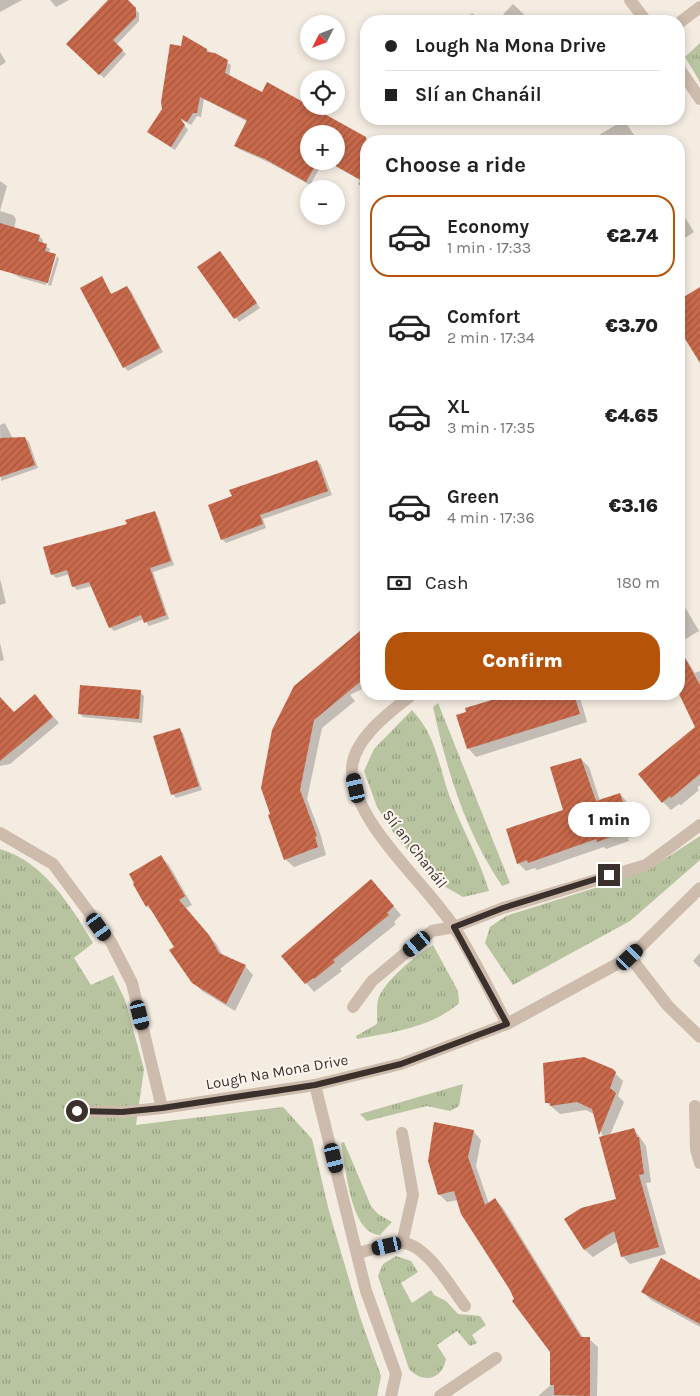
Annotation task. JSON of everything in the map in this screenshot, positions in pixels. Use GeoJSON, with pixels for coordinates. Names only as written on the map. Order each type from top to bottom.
{"type":"FeatureCollection","features":[{"type":"Feature","properties":{"kind":"street"},"geometry":{"type":"LineString","coordinates":[[630,0],[641,15]]}},
{"type":"Feature","properties":{"kind":"street"},"geometry":{"type":"LineString","coordinates":[[685,18],[700,7]]}},
{"type":"Feature","properties":{"kind":"street"},"geometry":{"type":"LineString","coordinates":[[685,77],[700,99]]}},
{"type":"Feature","properties":{"kind":"street","name":"Slí an Chanáil"},"geometry":{"type":"LineString","coordinates":[[406,700],[382,719],[358,748],[352,770],[360,805],[386,842],[425,888],[454,927],[507,1024]]}},
{"type":"Feature","properties":{"kind":"street"},"geometry":{"type":"LineString","coordinates":[[353,1007],[372,982],[432,931],[454,927],[503,908],[646,864],[700,825]]}},
{"type":"Feature","properties":{"kind":"street"},"geometry":{"type":"LineString","coordinates":[[0,833],[53,864],[111,942],[132,983],[162,1108]]}},
{"type":"Feature","properties":{"kind":"street","name":"Lough Na Mona Drive"},"geometry":{"type":"LineString","coordinates":[[77,1111],[122,1112],[162,1108],[315,1085],[401,1064],[507,1024],[630,957],[700,888]]}},
{"type":"Feature","properties":{"kind":"street"},"geometry":{"type":"LineString","coordinates":[[630,957],[668,1006],[700,1036]]}},
{"type":"Feature","properties":{"kind":"street"},"geometry":{"type":"LineString","coordinates":[[315,1085],[366,1291],[396,1374],[391,1396]]}},
{"type":"Feature","properties":{"kind":"street"},"geometry":{"type":"LineString","coordinates":[[696,1106],[696,1149],[700,1163]]}},
{"type":"Feature","properties":{"kind":"street"},"geometry":{"type":"LineString","coordinates":[[402,1133],[413,1195],[402,1243]]}},
{"type":"Feature","properties":{"kind":"street"},"geometry":{"type":"LineString","coordinates":[[357,1253],[402,1243],[416,1247],[432,1262],[465,1306]]}},
{"type":"Feature","properties":{"kind":"street"},"geometry":{"type":"LineString","coordinates":[[440,1396],[496,1358]]}},
{"type":"Feature","properties":{"kind":"green space"},"geometry":{"type":"Polygon","coordinates":[[[700,43],[700,82],[685,57],[700,43]]]}},
{"type":"Feature","properties":{"kind":"green space"},"geometry":{"type":"Polygon","coordinates":[[[438,703],[510,883],[502,886],[478,844],[459,800],[444,754],[433,707],[438,703]]]}},
{"type":"Feature","properties":{"kind":"green space"},"geometry":{"type":"Polygon","coordinates":[[[412,710],[428,732],[433,743],[448,792],[477,858],[489,891],[463,897],[437,882],[397,838],[377,807],[364,771],[374,749],[412,710]]]}},
{"type":"Feature","properties":{"kind":"green space"},"geometry":{"type":"Polygon","coordinates":[[[700,836],[700,860],[630,921],[513,985],[485,943],[490,927],[506,916],[601,886],[654,866],[700,836]]]}},
{"type":"Feature","properties":{"kind":"green space"},"geometry":{"type":"Polygon","coordinates":[[[0,849],[16,855],[30,864],[66,900],[93,943],[74,958],[91,985],[113,975],[125,1000],[144,1069],[136,1125],[283,1107],[312,1139],[329,1211],[360,1317],[381,1376],[377,1396],[0,1396],[0,849]]]}},
{"type":"Feature","properties":{"kind":"green space"},"geometry":{"type":"Polygon","coordinates":[[[433,945],[458,991],[459,1003],[424,1024],[357,1039],[356,1036],[377,1024],[378,1000],[386,986],[418,955],[433,945]]]}},
{"type":"Feature","properties":{"kind":"green space"},"geometry":{"type":"Polygon","coordinates":[[[463,1084],[459,1106],[450,1111],[427,1106],[367,1121],[360,1114],[463,1084]]]}},
{"type":"Feature","properties":{"kind":"green space"},"geometry":{"type":"Polygon","coordinates":[[[344,1142],[371,1206],[378,1214],[392,1222],[380,1235],[370,1232],[356,1212],[345,1167],[341,1143],[344,1142]]]}},
{"type":"Feature","properties":{"kind":"green space"},"geometry":{"type":"Polygon","coordinates":[[[396,1256],[411,1261],[418,1272],[401,1283],[412,1303],[431,1290],[434,1295],[446,1301],[458,1314],[480,1316],[486,1325],[472,1335],[477,1343],[470,1346],[457,1331],[437,1345],[446,1359],[441,1372],[431,1378],[420,1377],[409,1369],[378,1276],[383,1264],[396,1256]]]}},
{"type":"Feature","properties":{"kind":"building"},"geometry":{"type":"Polygon","coordinates":[[[108,0],[128,0],[136,8],[136,17],[113,40],[123,50],[99,75],[66,44],[108,0]]]}},
{"type":"Feature","properties":{"kind":"building"},"geometry":{"type":"Polygon","coordinates":[[[183,35],[207,49],[207,52],[215,53],[228,60],[225,73],[262,92],[267,82],[300,100],[300,115],[326,115],[344,125],[300,125],[300,170],[313,170],[307,180],[302,180],[265,159],[234,146],[247,120],[200,97],[197,113],[193,113],[187,122],[180,118],[185,125],[171,147],[147,132],[162,109],[161,102],[170,44],[181,46],[183,35]]]}},
{"type":"Feature","properties":{"kind":"building"},"geometry":{"type":"Polygon","coordinates":[[[345,125],[362,135],[360,135],[360,180],[343,170],[345,170],[345,125]]]}},
{"type":"Feature","properties":{"kind":"building"},"geometry":{"type":"Polygon","coordinates":[[[0,223],[40,235],[38,241],[47,244],[45,251],[56,254],[48,283],[0,270],[0,223]]]}},
{"type":"Feature","properties":{"kind":"building"},"geometry":{"type":"Polygon","coordinates":[[[220,251],[257,303],[234,319],[197,267],[220,251]]]}},
{"type":"Feature","properties":{"kind":"building"},"geometry":{"type":"Polygon","coordinates":[[[102,276],[111,294],[127,286],[160,348],[123,368],[80,288],[102,276]]]}},
{"type":"Feature","properties":{"kind":"building"},"geometry":{"type":"Polygon","coordinates":[[[700,287],[700,363],[685,339],[685,296],[700,287]]]}},
{"type":"Feature","properties":{"kind":"building"},"geometry":{"type":"Polygon","coordinates":[[[25,437],[35,465],[0,477],[0,438],[25,437]]]}},
{"type":"Feature","properties":{"kind":"building"},"geometry":{"type":"Polygon","coordinates":[[[317,460],[328,491],[260,515],[263,524],[221,540],[208,505],[232,496],[229,490],[317,460]]]}},
{"type":"Feature","properties":{"kind":"building"},"geometry":{"type":"Polygon","coordinates":[[[155,511],[171,561],[150,568],[166,615],[144,623],[141,615],[109,628],[89,582],[72,587],[67,570],[51,575],[43,547],[127,524],[125,520],[155,511]]]}},
{"type":"Feature","properties":{"kind":"building"},"geometry":{"type":"Polygon","coordinates":[[[360,631],[360,682],[314,720],[300,790],[317,836],[315,837],[318,847],[284,860],[268,815],[270,814],[261,788],[272,730],[294,686],[360,631]]]}},
{"type":"Feature","properties":{"kind":"building"},"geometry":{"type":"Polygon","coordinates":[[[685,658],[700,685],[700,774],[662,803],[638,774],[695,727],[682,700],[685,700],[685,658]]]}},
{"type":"Feature","properties":{"kind":"building"},"geometry":{"type":"Polygon","coordinates":[[[80,685],[141,690],[139,719],[78,714],[80,685]]]}},
{"type":"Feature","properties":{"kind":"building"},"geometry":{"type":"Polygon","coordinates":[[[35,694],[53,717],[0,761],[0,697],[14,712],[35,694]]]}},
{"type":"Feature","properties":{"kind":"building"},"geometry":{"type":"Polygon","coordinates":[[[492,700],[576,700],[580,714],[467,749],[456,715],[466,712],[465,708],[492,700]]]}},
{"type":"Feature","properties":{"kind":"building"},"geometry":{"type":"Polygon","coordinates":[[[180,728],[199,786],[171,795],[153,736],[180,728]]]}},
{"type":"Feature","properties":{"kind":"building"},"geometry":{"type":"Polygon","coordinates":[[[581,758],[596,801],[620,793],[631,827],[621,830],[622,833],[597,842],[596,839],[528,863],[527,860],[517,864],[506,829],[563,810],[550,767],[581,758]]]}},
{"type":"Feature","properties":{"kind":"building"},"geometry":{"type":"Polygon","coordinates":[[[161,855],[185,896],[179,900],[209,935],[219,953],[246,965],[226,1004],[192,983],[169,950],[174,947],[148,905],[146,907],[133,884],[129,874],[161,855]]]}},
{"type":"Feature","properties":{"kind":"building"},"geometry":{"type":"Polygon","coordinates":[[[371,879],[394,906],[387,913],[389,915],[333,960],[335,962],[305,984],[281,956],[371,879]]]}},
{"type":"Feature","properties":{"kind":"building"},"geometry":{"type":"Polygon","coordinates":[[[584,1057],[616,1072],[610,1088],[616,1093],[599,1135],[592,1109],[577,1102],[550,1106],[550,1103],[545,1103],[543,1063],[584,1057]]]}},
{"type":"Feature","properties":{"kind":"building"},"geometry":{"type":"Polygon","coordinates":[[[434,1122],[474,1130],[468,1157],[485,1205],[495,1198],[581,1337],[590,1337],[590,1396],[554,1395],[554,1385],[550,1385],[550,1352],[512,1301],[514,1299],[510,1290],[461,1214],[454,1191],[438,1195],[428,1161],[434,1122]]]}},
{"type":"Feature","properties":{"kind":"building"},"geometry":{"type":"Polygon","coordinates":[[[634,1128],[637,1137],[639,1137],[644,1174],[639,1175],[659,1247],[621,1257],[614,1231],[584,1250],[564,1219],[581,1208],[616,1199],[599,1137],[634,1128]]]}},
{"type":"Feature","properties":{"kind":"building"},"geometry":{"type":"Polygon","coordinates":[[[661,1258],[700,1280],[700,1324],[641,1292],[661,1258]]]}},
{"type":"Feature","properties":{"kind":"route"},"geometry":{"type":"LineString","coordinates":[[77,1111],[122,1112],[162,1108],[315,1085],[401,1064],[507,1024],[454,927],[503,908],[609,875]]}}]}
